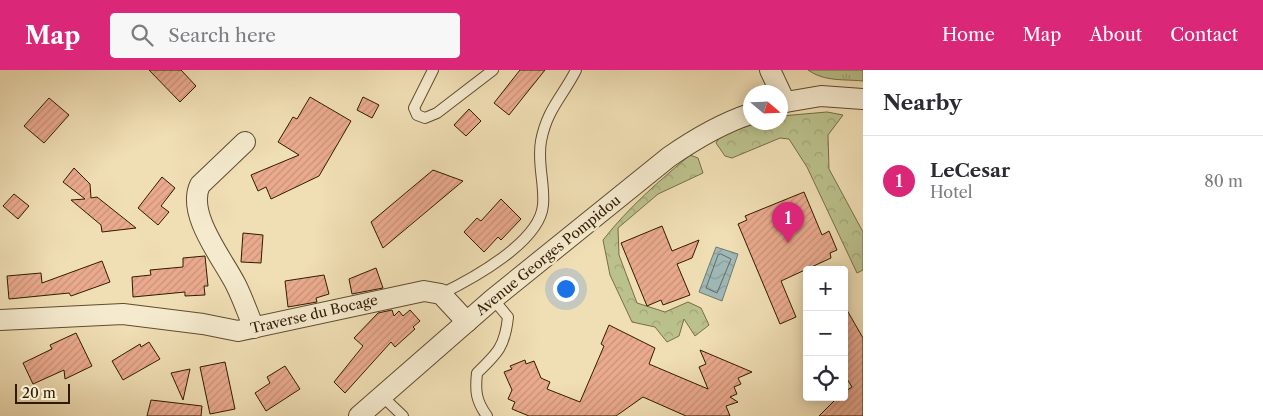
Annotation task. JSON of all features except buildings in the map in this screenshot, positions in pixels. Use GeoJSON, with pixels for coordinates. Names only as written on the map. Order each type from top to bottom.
{"type":"FeatureCollection","features":[{"type":"Feature","properties":{"kind":"street"},"geometry":{"type":"LineString","coordinates":[[770,70],[776,85]]}},
{"type":"Feature","properties":{"kind":"street"},"geometry":{"type":"LineString","coordinates":[[788,101],[821,96],[863,98]]}},
{"type":"Feature","properties":{"kind":"street","name":"Avenue Georges Pompidou"},"geometry":{"type":"LineString","coordinates":[[359,416],[493,299],[669,157],[698,137],[743,116]]}},
{"type":"Feature","properties":{"kind":"street"},"geometry":{"type":"LineString","coordinates":[[244,142],[200,185],[196,194],[200,216],[215,250],[236,285],[254,328]]}},
{"type":"Feature","properties":{"kind":"street","name":"Traverse du Bocage"},"geometry":{"type":"LineString","coordinates":[[0,320],[123,314],[203,324],[238,331],[332,312],[404,294],[424,291],[441,294]]}},
{"type":"Feature","properties":{"kind":"street"},"geometry":{"type":"LineString","coordinates":[[441,294],[467,322]]}},
{"type":"Feature","properties":{"kind":"lane"},"geometry":{"type":"LineString","coordinates":[[433,70],[414,108],[417,116],[425,118],[438,113],[492,70]]}},
{"type":"Feature","properties":{"kind":"lane"},"geometry":{"type":"LineString","coordinates":[[441,294],[473,278],[530,236],[539,222],[544,206],[540,165],[541,142],[547,119],[560,93],[576,70]]}},
{"type":"Feature","properties":{"kind":"lane"},"geometry":{"type":"LineString","coordinates":[[487,416],[480,406],[475,393],[477,373],[500,351],[506,335],[508,317],[493,299]]}},
{"type":"Feature","properties":{"kind":"lane"},"geometry":{"type":"LineString","coordinates":[[382,396],[402,416]]}},
{"type":"Feature","properties":{"kind":"green space"},"geometry":{"type":"Polygon","coordinates":[[[808,70],[863,70],[863,81],[828,78],[808,70]]]}},
{"type":"Feature","properties":{"kind":"green space"},"geometry":{"type":"Polygon","coordinates":[[[827,112],[843,115],[828,135],[829,169],[863,232],[863,270],[857,273],[807,167],[789,139],[780,138],[732,158],[725,156],[716,143],[720,136],[743,128],[743,130],[788,130],[788,115],[827,112]]]}},
{"type":"Feature","properties":{"kind":"green space"},"geometry":{"type":"Polygon","coordinates":[[[690,155],[698,158],[703,173],[658,194],[618,228],[619,255],[637,303],[665,312],[688,302],[701,308],[709,325],[695,336],[684,319],[679,336],[667,342],[655,327],[632,322],[610,275],[603,240],[655,185],[690,155]]]}},
{"type":"Feature","properties":{"kind":"water"},"geometry":{"type":"Polygon","coordinates":[[[716,247],[738,254],[722,301],[699,292],[716,247]]]}},
{"type":"Feature","properties":{"kind":"place","name":"LeCesar"},"geometry":{"type":"Point","coordinates":[788,243]}}]}
